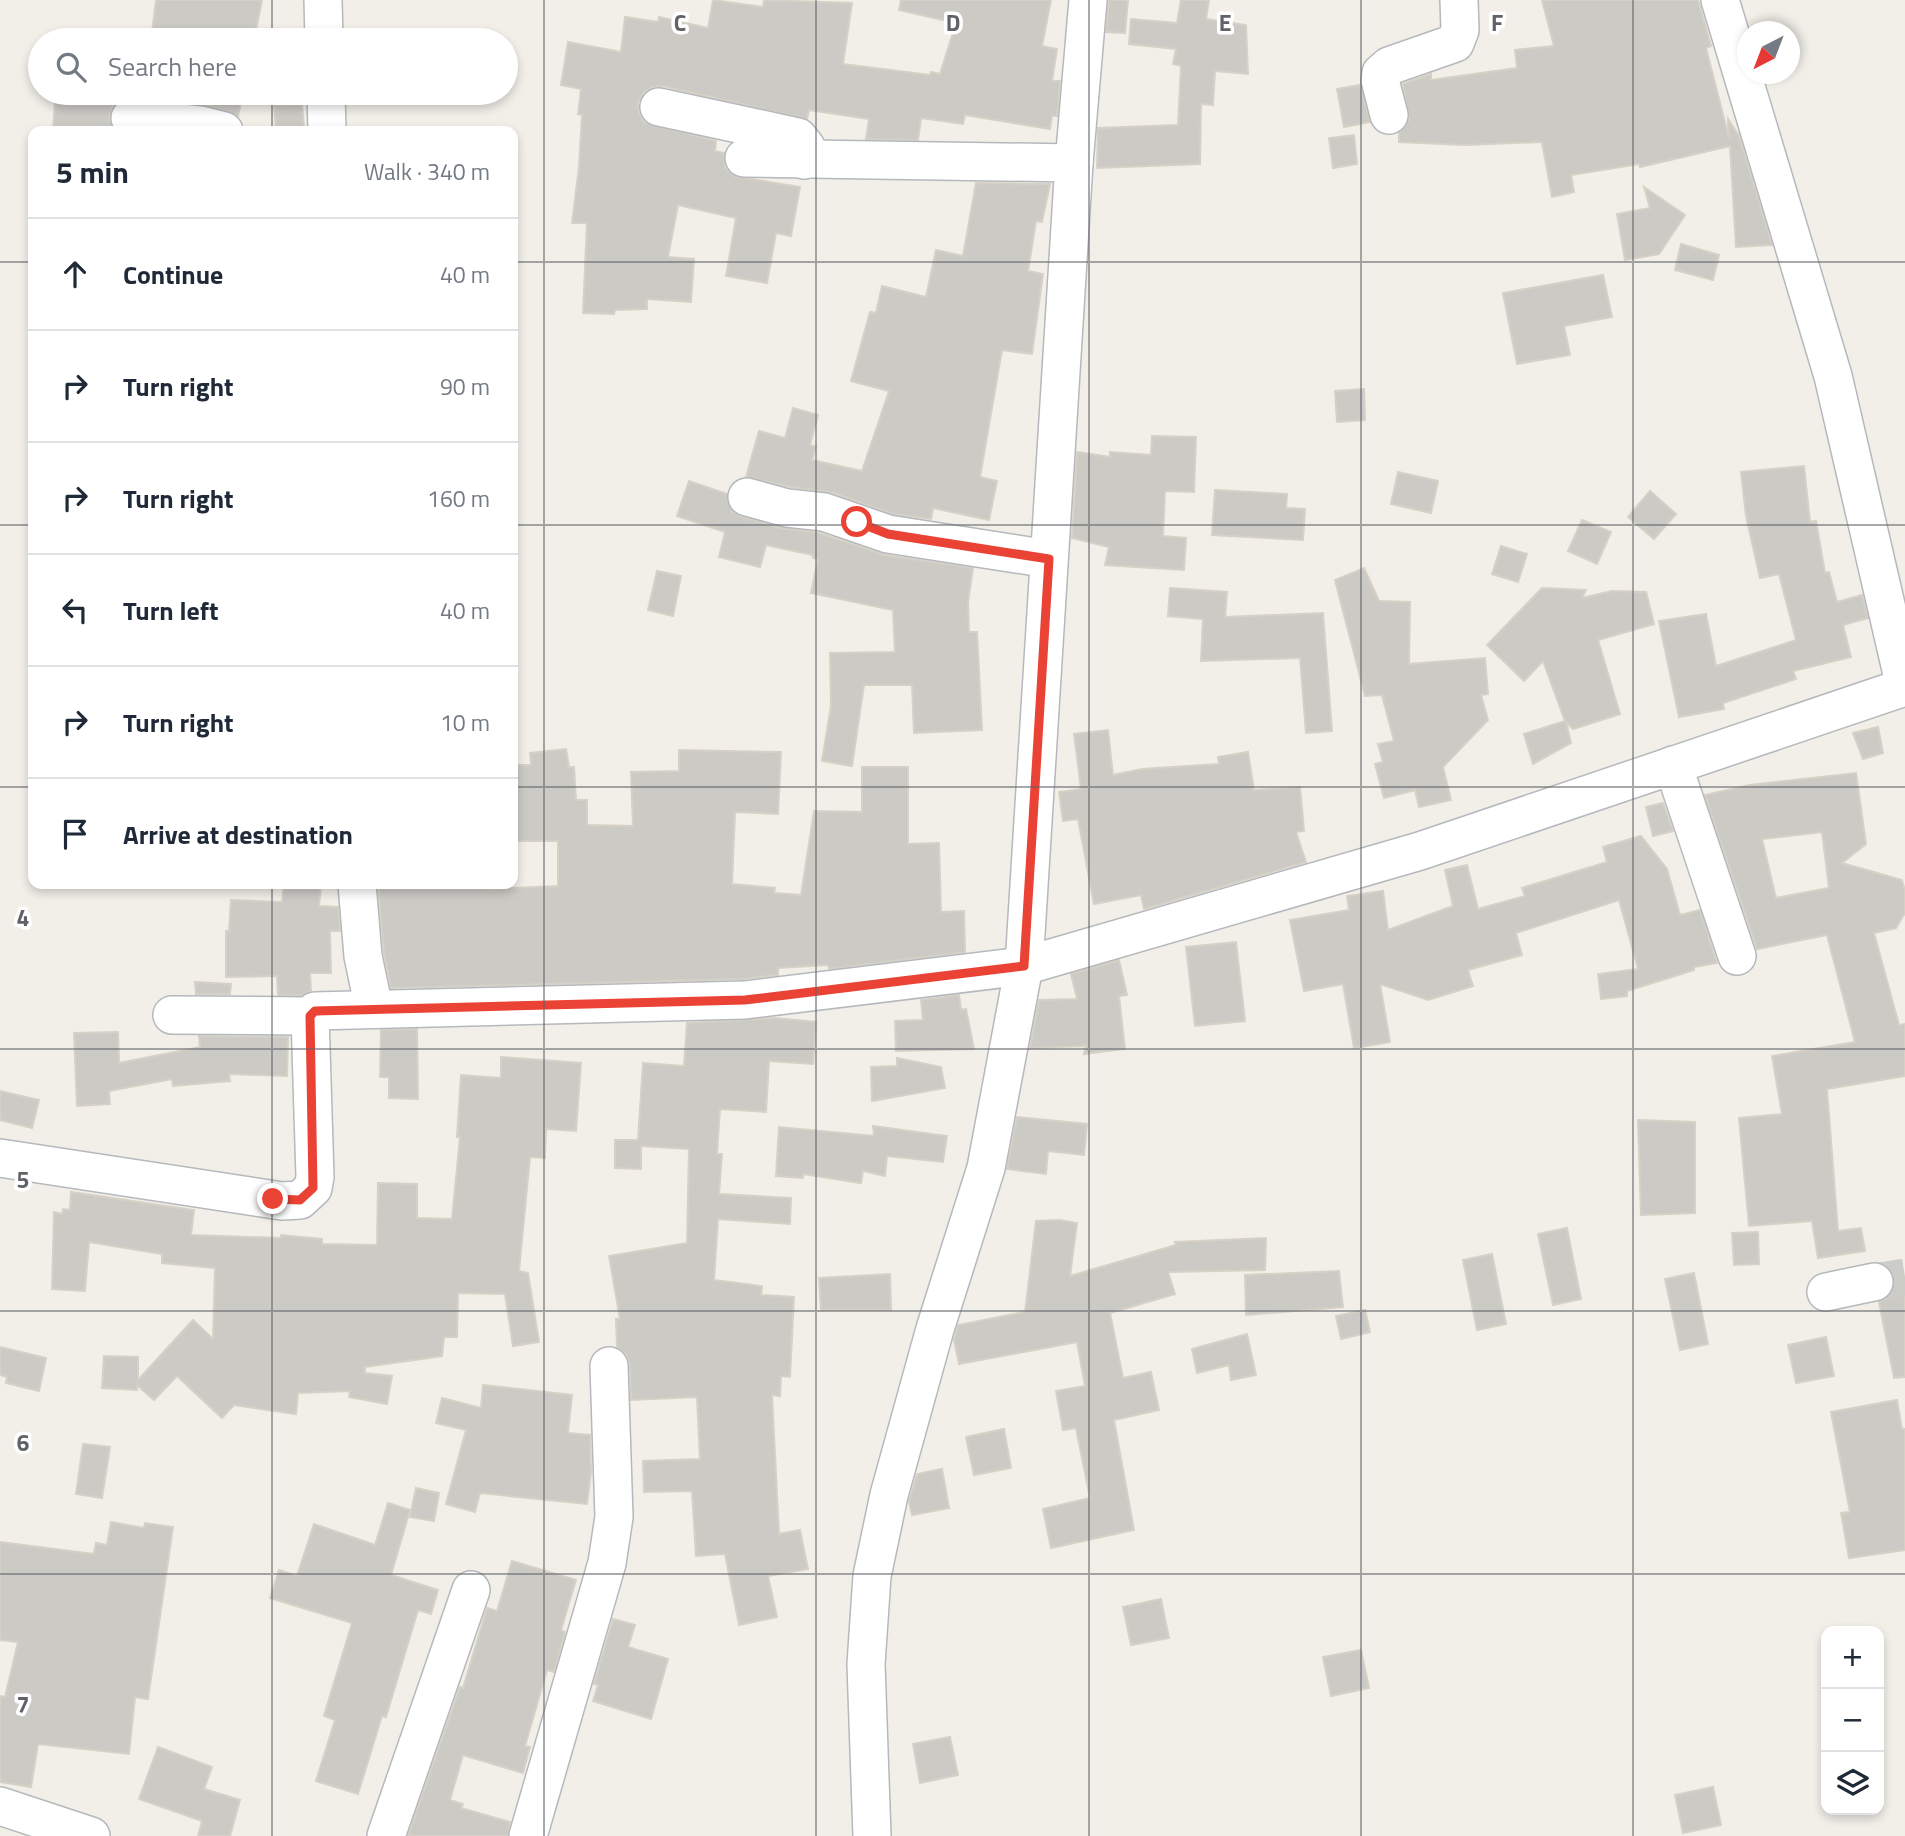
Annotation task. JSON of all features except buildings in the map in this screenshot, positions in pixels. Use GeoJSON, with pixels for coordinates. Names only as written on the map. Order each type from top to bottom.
{"type":"FeatureCollection","features":[{"type":"Feature","properties":{"kind":"street"},"geometry":{"type":"LineString","coordinates":[[323,0],[324,28]]}},
{"type":"Feature","properties":{"kind":"street"},"geometry":{"type":"LineString","coordinates":[[872,1836],[866,1664],[872,1576],[890,1495],[935,1329],[986,1168],[1024,966],[1074,163],[1088,0]]}},
{"type":"Feature","properties":{"kind":"street"},"geometry":{"type":"LineString","coordinates":[[1389,115],[1381,73],[1389,66],[1455,43],[1460,30],[1459,0]]}},
{"type":"Feature","properties":{"kind":"street"},"geometry":{"type":"LineString","coordinates":[[172,1015],[310,1016],[318,1010],[745,1000],[1024,966],[1420,851],[1905,687],[1833,376],[1720,0]]}},
{"type":"Feature","properties":{"kind":"street"},"geometry":{"type":"LineString","coordinates":[[326,105],[327,126]]}},
{"type":"Feature","properties":{"kind":"street"},"geometry":{"type":"LineString","coordinates":[[659,107],[798,136],[806,147],[804,160]]}},
{"type":"Feature","properties":{"kind":"street"},"geometry":{"type":"LineString","coordinates":[[130,118],[205,126]]}},
{"type":"Feature","properties":{"kind":"street"},"geometry":{"type":"LineString","coordinates":[[744,158],[1074,163]]}},
{"type":"Feature","properties":{"kind":"street"},"geometry":{"type":"LineString","coordinates":[[747,497],[787,508],[824,512],[888,534],[1049,559]]}},
{"type":"Feature","properties":{"kind":"street"},"geometry":{"type":"LineString","coordinates":[[1673,765],[1737,957]]}},
{"type":"Feature","properties":{"kind":"street"},"geometry":{"type":"LineString","coordinates":[[357,889],[363,956],[374,1009]]}},
{"type":"Feature","properties":{"kind":"street"},"geometry":{"type":"LineString","coordinates":[[0,1158],[282,1201],[300,1200],[313,1188],[315,1177],[310,1016]]}},
{"type":"Feature","properties":{"kind":"street"},"geometry":{"type":"LineString","coordinates":[[1826,1292],[1874,1282]]}},
{"type":"Feature","properties":{"kind":"street"},"geometry":{"type":"LineString","coordinates":[[528,1836],[607,1563],[614,1517],[609,1366]]}},
{"type":"Feature","properties":{"kind":"street"},"geometry":{"type":"LineString","coordinates":[[386,1836],[471,1590]]}},
{"type":"Feature","properties":{"kind":"street"},"geometry":{"type":"LineString","coordinates":[[0,1806],[91,1836]]}},
{"type":"Feature","properties":{"kind":"tunnel"},"geometry":{"type":"LineString","coordinates":[[1874,1282],[1905,1277]]}},
{"type":"Feature","properties":{"kind":"route"},"geometry":{"type":"LineString","coordinates":[[273,1199],[300,1200],[313,1188],[315,1177],[310,1016],[315,1011],[745,1000],[1024,966],[1049,559],[888,534],[857,522]]}}]}
